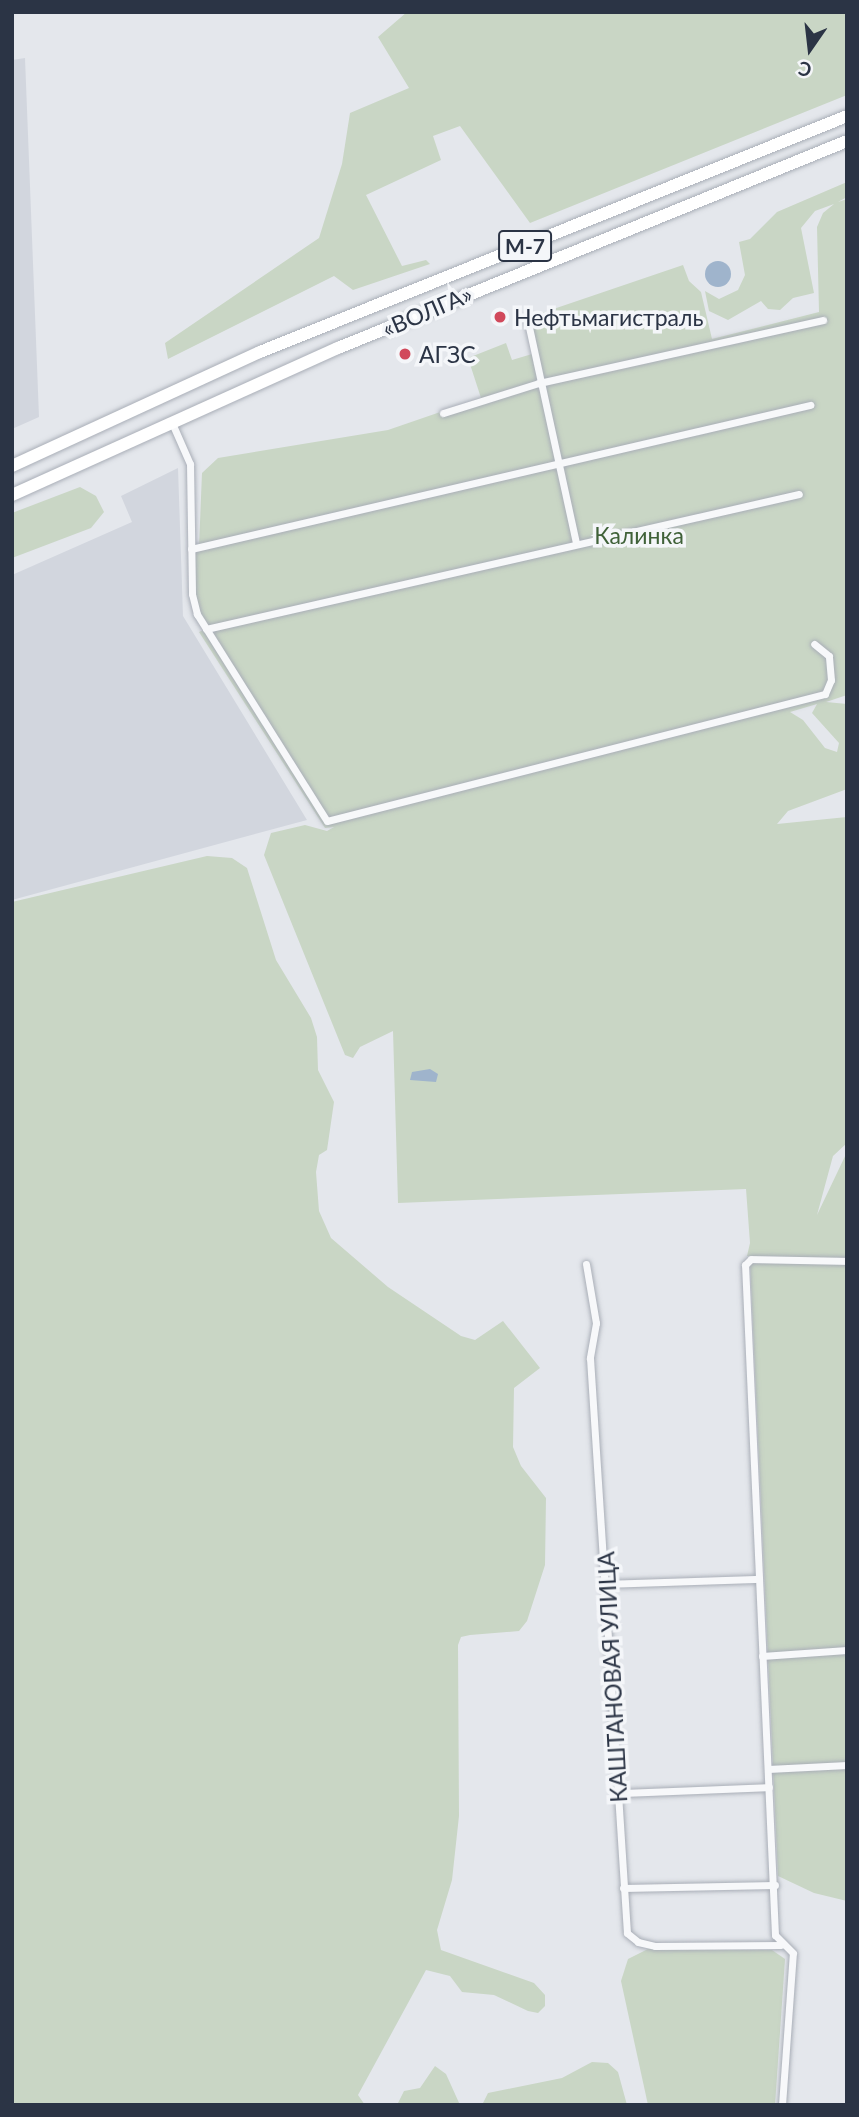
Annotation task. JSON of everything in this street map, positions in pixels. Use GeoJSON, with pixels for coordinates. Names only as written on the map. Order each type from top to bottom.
{"type":"FeatureCollection","features":[{"type":"Feature","properties":{"kind":"highway","name":"«ВОЛГА»"},"geometry":{"type":"LineString","coordinates":[[12,466],[260,352],[847,116]]}},
{"type":"Feature","properties":{"kind":"highway","name":"«ВОЛГА»"},"geometry":{"type":"LineString","coordinates":[[12,495],[586,244],[847,141]]}},
{"type":"Feature","properties":{"kind":"street"},"geometry":{"type":"LineString","coordinates":[[527,318],[539,383],[561,464],[576,543]]}},
{"type":"Feature","properties":{"kind":"street"},"geometry":{"type":"LineString","coordinates":[[443,413],[539,383],[823,320]]}},
{"type":"Feature","properties":{"kind":"street"},"geometry":{"type":"LineString","coordinates":[[191,549],[810,405]]}},
{"type":"Feature","properties":{"kind":"street"},"geometry":{"type":"LineString","coordinates":[[172,423],[190,464],[192,594],[206,629],[323,817],[334,821],[825,694],[831,680],[829,656],[814,644]]}},
{"type":"Feature","properties":{"kind":"street"},"geometry":{"type":"LineString","coordinates":[[206,629],[799,494]]}},
{"type":"Feature","properties":{"kind":"street"},"geometry":{"type":"LineString","coordinates":[[782,2105],[793,1954],[781,1945],[775,1935],[775,1885],[758,1579],[745,1265],[751,1259],[847,1261]]}},
{"type":"Feature","properties":{"kind":"street","name":"КАШТАНОВАЯ УЛИЦА"},"geometry":{"type":"LineString","coordinates":[[586,1264],[596,1323],[590,1358],[607,1584],[627,1933],[638,1942],[781,1945]]}},
{"type":"Feature","properties":{"kind":"street"},"geometry":{"type":"LineString","coordinates":[[607,1584],[758,1579]]}},
{"type":"Feature","properties":{"kind":"street"},"geometry":{"type":"LineString","coordinates":[[762,1656],[847,1650]]}},
{"type":"Feature","properties":{"kind":"street"},"geometry":{"type":"LineString","coordinates":[[768,1769],[847,1765]]}},
{"type":"Feature","properties":{"kind":"street"},"geometry":{"type":"LineString","coordinates":[[620,1793],[769,1787]]}},
{"type":"Feature","properties":{"kind":"street"},"geometry":{"type":"LineString","coordinates":[[623,1888],[775,1885]]}},
{"type":"Feature","properties":{"kind":"shaded area"},"geometry":{"type":"Polygon","coordinates":[[[25,58],[39,417],[12,429],[12,60],[25,58]]]}},
{"type":"Feature","properties":{"kind":"shaded area"},"geometry":{"type":"Polygon","coordinates":[[[178,468],[183,616],[307,820],[12,900],[12,575],[132,522],[121,496],[178,468]]]}},
{"type":"Feature","properties":{"kind":"green space"},"geometry":{"type":"Polygon","coordinates":[[[407,12],[847,12],[847,95],[530,223],[460,126],[433,136],[441,160],[366,195],[402,266],[426,260],[430,264],[353,290],[334,276],[168,359],[165,343],[319,238],[342,164],[350,113],[409,88],[378,37],[407,12]]]}},
{"type":"Feature","properties":{"kind":"green space","name":"Калинка"},"geometry":{"type":"Polygon","coordinates":[[[847,182],[847,197],[838,202],[847,199],[847,695],[826,702],[847,704],[847,789],[788,811],[777,824],[847,817],[847,1143],[833,1156],[817,1215],[847,1152],[847,1259],[747,1256],[750,1243],[746,1189],[398,1203],[393,1031],[360,1047],[353,1058],[345,1055],[264,855],[271,833],[305,825],[327,831],[334,827],[325,828],[199,632],[206,629],[197,614],[191,549],[199,547],[202,473],[218,458],[388,430],[481,398],[468,358],[506,343],[512,360],[532,354],[527,318],[683,265],[689,281],[701,292],[712,339],[819,312],[817,227],[823,213],[834,204],[815,211],[801,228],[814,293],[793,298],[780,310],[768,309],[761,301],[728,320],[709,311],[705,291],[719,299],[738,290],[745,275],[739,242],[750,239],[777,212],[847,182]],[[817,704],[790,712],[803,720],[825,748],[837,752],[839,743],[812,713],[817,704]]]}},
{"type":"Feature","properties":{"kind":"green space"},"geometry":{"type":"Polygon","coordinates":[[[80,487],[96,496],[104,512],[91,528],[12,558],[12,513],[80,487]]]}},
{"type":"Feature","properties":{"kind":"green space"},"geometry":{"type":"Polygon","coordinates":[[[207,856],[232,858],[247,868],[276,960],[311,1018],[317,1037],[318,1070],[334,1102],[327,1150],[319,1155],[316,1172],[319,1211],[331,1238],[388,1287],[461,1336],[475,1340],[503,1321],[540,1368],[514,1388],[513,1447],[521,1466],[546,1498],[545,1565],[527,1621],[519,1631],[461,1637],[458,1645],[459,1816],[452,1880],[437,1930],[441,1950],[534,1983],[545,1995],[545,2006],[538,2013],[494,1995],[462,1992],[450,1976],[426,1970],[358,2095],[365,2105],[12,2105],[12,902],[207,856]]]}},
{"type":"Feature","properties":{"kind":"green space"},"geometry":{"type":"Polygon","coordinates":[[[750,1262],[847,1264],[847,1901],[814,1893],[778,1876],[750,1262]]]}},
{"type":"Feature","properties":{"kind":"green space"},"geometry":{"type":"Polygon","coordinates":[[[648,1949],[772,1950],[785,1959],[775,2105],[648,2105],[621,1981],[628,1959],[648,1949]]]}},
{"type":"Feature","properties":{"kind":"green space"},"geometry":{"type":"Polygon","coordinates":[[[592,2062],[608,2063],[618,2072],[627,2105],[482,2105],[488,2093],[562,2078],[592,2062]]]}},
{"type":"Feature","properties":{"kind":"green space"},"geometry":{"type":"Polygon","coordinates":[[[435,2066],[446,2074],[460,2105],[397,2105],[404,2091],[420,2088],[435,2066]]]}},
{"type":"Feature","properties":{"kind":"water"},"geometry":{"type":"Polygon","coordinates":[[[718,261],[727,265],[731,274],[727,283],[718,287],[709,283],[705,274],[709,265],[718,261]]]}},
{"type":"Feature","properties":{"kind":"water"},"geometry":{"type":"Polygon","coordinates":[[[430,1069],[438,1074],[436,1082],[410,1080],[412,1072],[430,1069]]]}},
{"type":"Feature","properties":{"kind":"place","name":"Нефтьмагистраль"},"geometry":{"type":"Point","coordinates":[500,317]}},
{"type":"Feature","properties":{"kind":"place","name":"АГЗС"},"geometry":{"type":"Point","coordinates":[405,354]}}]}
